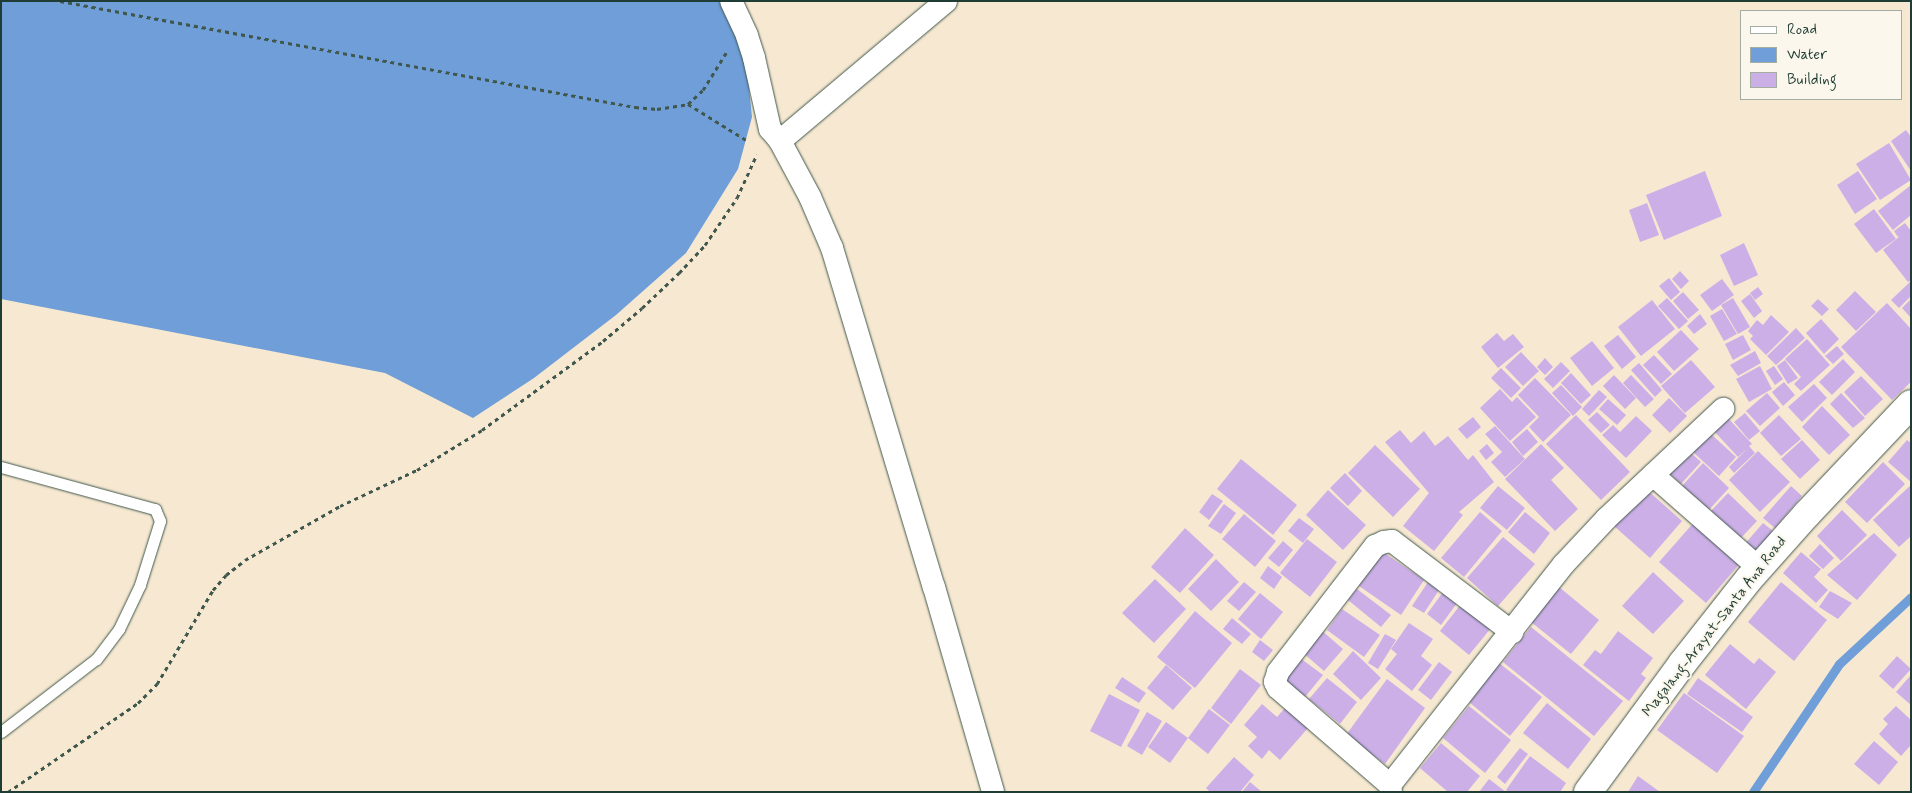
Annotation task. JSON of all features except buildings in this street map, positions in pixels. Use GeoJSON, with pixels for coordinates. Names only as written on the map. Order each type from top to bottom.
{"type":"FeatureCollection","features":[{"type":"Feature","properties":{"kind":"main road","name":"Magalang-Arayat-Santa Ana Road"},"geometry":{"type":"LineString","coordinates":[[1588,792],[1682,664],[1759,568],[1911,404]]}},
{"type":"Feature","properties":{"kind":"street"},"geometry":{"type":"LineString","coordinates":[[731,1],[747,36],[770,140],[810,197],[832,248],[934,587],[993,792]]}},
{"type":"Feature","properties":{"kind":"street"},"geometry":{"type":"LineString","coordinates":[[770,140],[946,1]]}},
{"type":"Feature","properties":{"kind":"street"},"geometry":{"type":"LineString","coordinates":[[1512,632],[1392,541],[1384,542],[1375,546],[1278,672],[1275,682],[1278,688],[1391,789],[1512,632],[1564,564],[1606,519],[1723,409]]}},
{"type":"Feature","properties":{"kind":"street"},"geometry":{"type":"LineString","coordinates":[[1653,475],[1759,568]]}},
{"type":"Feature","properties":{"kind":"lane"},"geometry":{"type":"LineString","coordinates":[[1,468],[155,509],[160,521],[140,585],[119,629],[96,659],[1,732]]}},
{"type":"Feature","properties":{"kind":"path"},"geometry":{"type":"LineString","coordinates":[[8,792],[138,703],[157,684],[213,590],[226,574],[245,560],[340,506],[417,470],[482,430],[603,341],[679,273],[706,244],[737,198],[770,140],[688,104],[657,109],[635,107],[60,1]]}},
{"type":"Feature","properties":{"kind":"path"},"geometry":{"type":"LineString","coordinates":[[688,104],[703,90],[734,42],[747,36]]}},
{"type":"Feature","properties":{"kind":"water"},"geometry":{"type":"Polygon","coordinates":[[[1,1],[719,1],[731,20],[747,68],[752,117],[738,169],[686,253],[616,315],[534,378],[473,418],[385,373],[1,299],[1,1]]]}},
{"type":"Feature","properties":{"kind":"waterway"},"geometry":{"type":"LineString","coordinates":[[1753,792],[1839,664],[1911,597]]}}]}
